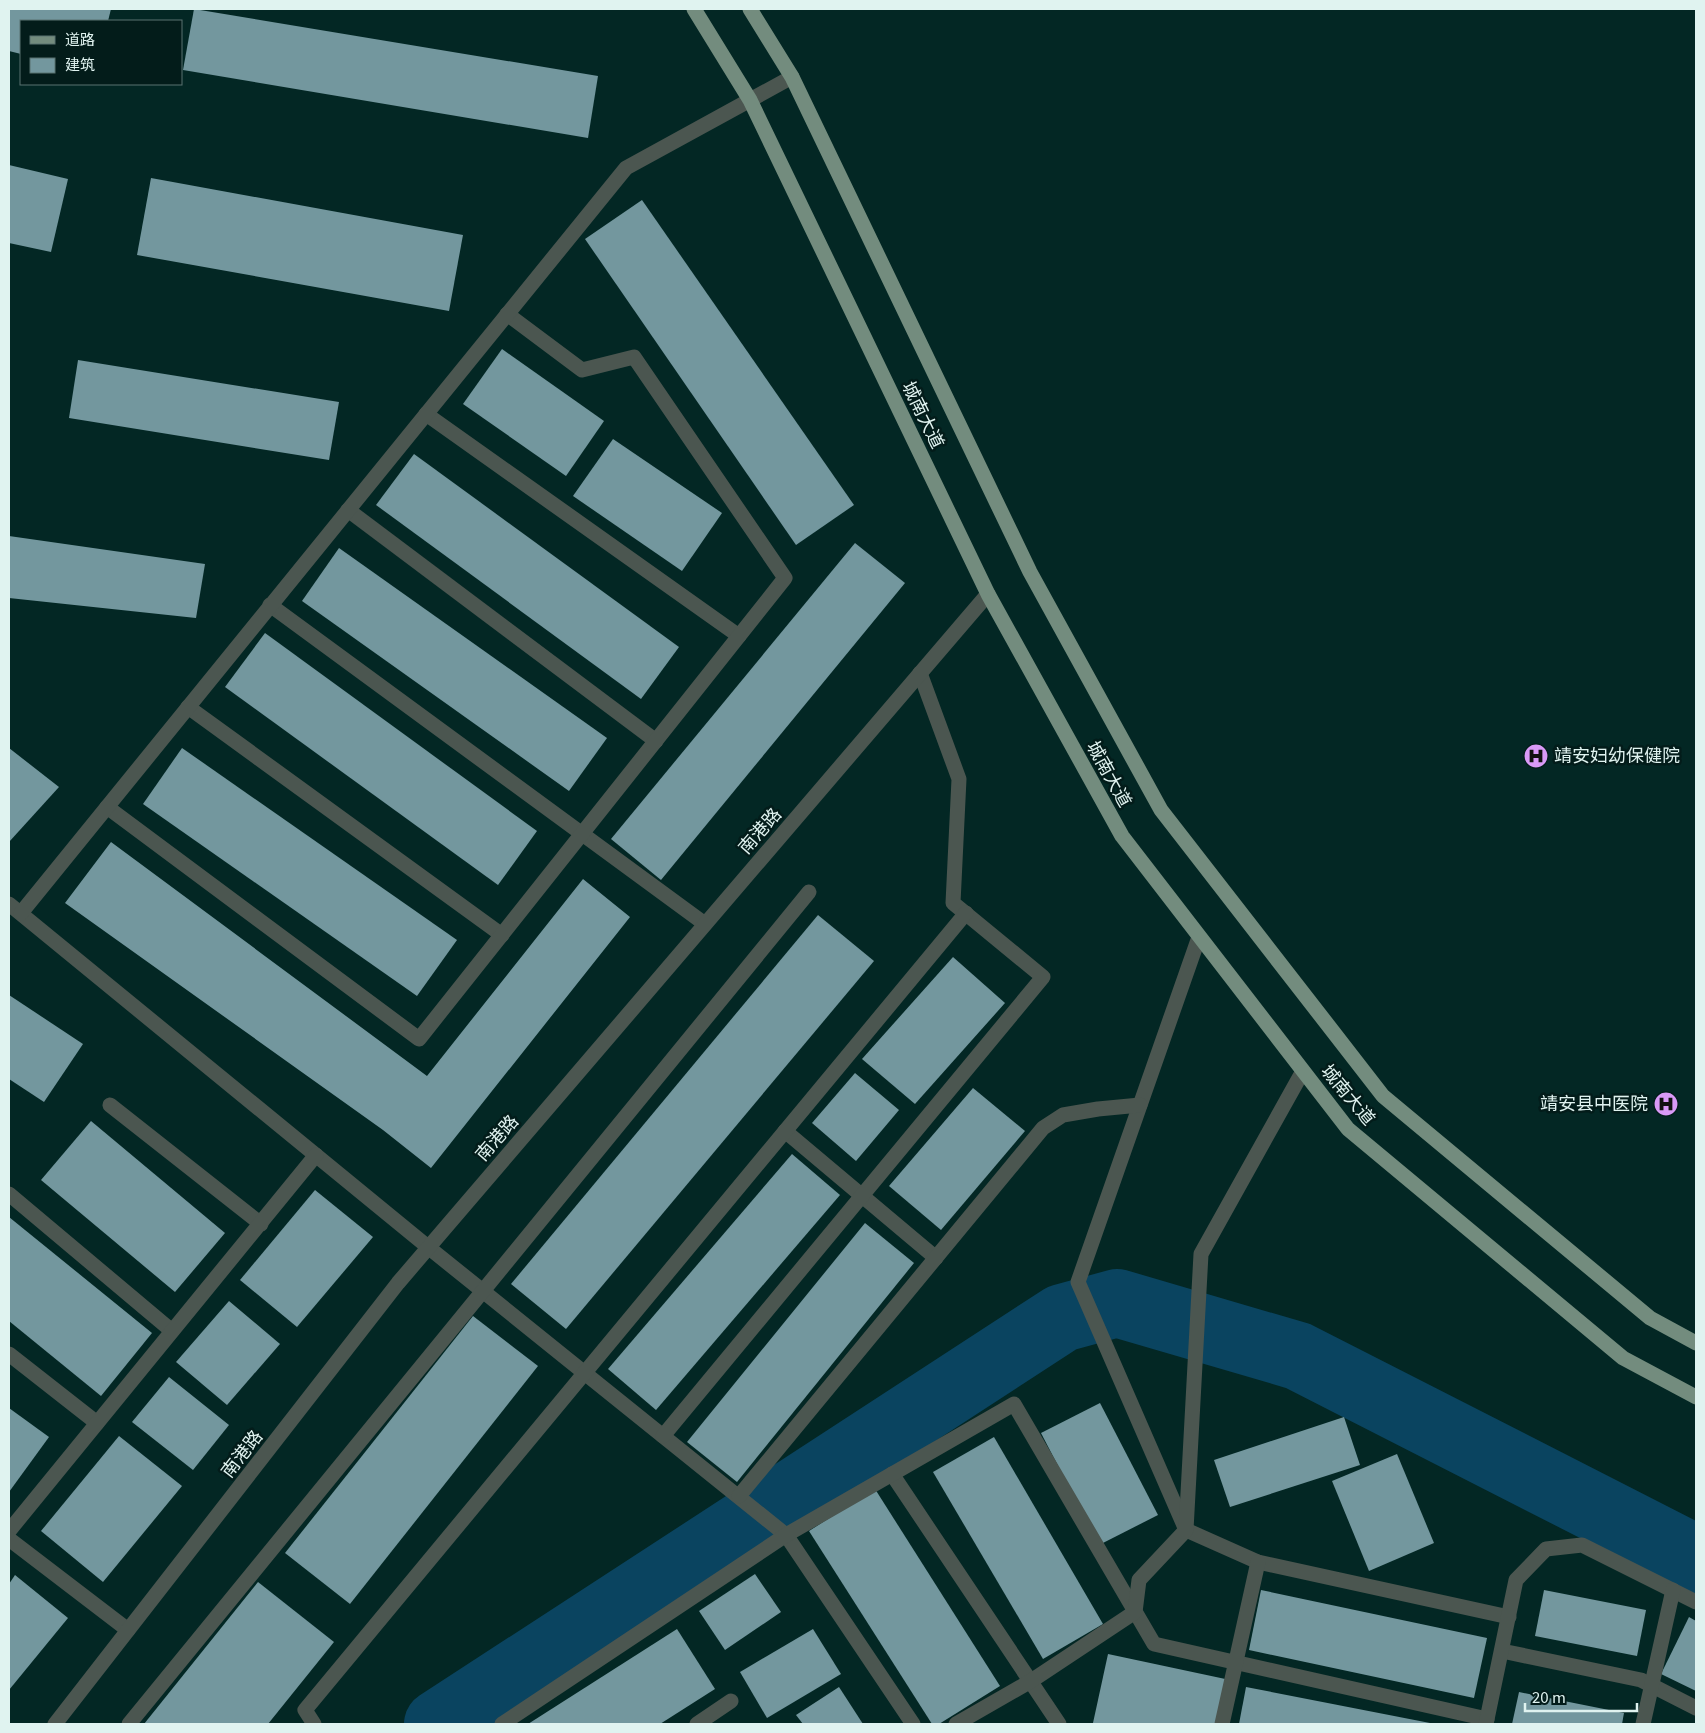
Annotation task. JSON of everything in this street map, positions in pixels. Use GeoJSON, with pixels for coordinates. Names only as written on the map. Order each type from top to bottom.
{"type":"FeatureCollection","features":[{"type":"Feature","properties":{"kind":"main road","name":"城南大道"},"geometry":{"type":"LineString","coordinates":[[694,9],[750,100],[988,594],[1122,836],[1348,1129],[1623,1358],[1696,1397]]}},
{"type":"Feature","properties":{"kind":"main road","name":"城南大道"},"geometry":{"type":"LineString","coordinates":[[750,9],[792,77],[1030,572],[1161,810],[1382,1096],[1650,1318],[1696,1343]]}},
{"type":"Feature","properties":{"kind":"street"},"geometry":{"type":"LineString","coordinates":[[792,77],[626,168],[107,807],[15,908],[428,1247],[786,1535],[913,1724]]}},
{"type":"Feature","properties":{"kind":"street"},"geometry":{"type":"LineString","coordinates":[[107,807],[420,1039],[785,578],[634,357],[582,370],[507,314]]}},
{"type":"Feature","properties":{"kind":"street"},"geometry":{"type":"LineString","coordinates":[[426,414],[740,636]]}},
{"type":"Feature","properties":{"kind":"street"},"geometry":{"type":"LineString","coordinates":[[348,510],[656,741]]}},
{"type":"Feature","properties":{"kind":"street","name":"南港路"},"geometry":{"type":"LineString","coordinates":[[55,1724],[398,1283],[988,594]]}},
{"type":"Feature","properties":{"kind":"street"},"geometry":{"type":"LineString","coordinates":[[270,606],[705,924]]}},
{"type":"Feature","properties":{"kind":"street"},"geometry":{"type":"LineString","coordinates":[[663,1436],[1043,977],[953,903],[959,780],[920,673]]}},
{"type":"Feature","properties":{"kind":"street"},"geometry":{"type":"LineString","coordinates":[[188,707],[502,934]]}},
{"type":"Feature","properties":{"kind":"street"},"geometry":{"type":"LineString","coordinates":[[128,1724],[809,892]]}},
{"type":"Feature","properties":{"kind":"street"},"geometry":{"type":"LineString","coordinates":[[314,1724],[305,1710],[966,914]]}},
{"type":"Feature","properties":{"kind":"street"},"geometry":{"type":"LineString","coordinates":[[1199,936],[1078,1282],[1186,1530],[1258,1562],[1509,1617]]}},
{"type":"Feature","properties":{"kind":"street"},"geometry":{"type":"LineString","coordinates":[[1135,1612],[1138,1580],[1186,1530],[1201,1254],[1304,1071]]}},
{"type":"Feature","properties":{"kind":"street"},"geometry":{"type":"LineString","coordinates":[[110,1105],[261,1224]]}},
{"type":"Feature","properties":{"kind":"street"},"geometry":{"type":"LineString","coordinates":[[739,1496],[1042,1128],[1064,1115],[1098,1109],[1140,1105]]}},
{"type":"Feature","properties":{"kind":"street"},"geometry":{"type":"LineString","coordinates":[[785,1130],[936,1258]]}},
{"type":"Feature","properties":{"kind":"street"},"geometry":{"type":"LineString","coordinates":[[9,1531],[316,1155]]}},
{"type":"Feature","properties":{"kind":"street"},"geometry":{"type":"LineString","coordinates":[[9,1194],[172,1332]]}},
{"type":"Feature","properties":{"kind":"street"},"geometry":{"type":"LineString","coordinates":[[9,1354],[97,1423]]}},
{"type":"Feature","properties":{"kind":"street"},"geometry":{"type":"LineString","coordinates":[[502,1724],[786,1535],[1014,1404],[1154,1644],[1487,1721],[1516,1580],[1546,1549],[1582,1545],[1696,1602]]}},
{"type":"Feature","properties":{"kind":"street"},"geometry":{"type":"LineString","coordinates":[[892,1474],[1059,1724]]}},
{"type":"Feature","properties":{"kind":"street"},"geometry":{"type":"LineString","coordinates":[[9,1539],[128,1630]]}},
{"type":"Feature","properties":{"kind":"street"},"geometry":{"type":"LineString","coordinates":[[1222,1724],[1258,1562]]}},
{"type":"Feature","properties":{"kind":"street"},"geometry":{"type":"LineString","coordinates":[[1642,1724],[1673,1590]]}},
{"type":"Feature","properties":{"kind":"street"},"geometry":{"type":"LineString","coordinates":[[956,1724],[1031,1681],[1135,1612]]}},
{"type":"Feature","properties":{"kind":"street"},"geometry":{"type":"LineString","coordinates":[[1502,1651],[1641,1680],[1696,1708]]}},
{"type":"Feature","properties":{"kind":"street"},"geometry":{"type":"LineString","coordinates":[[698,1724],[731,1701]]}},
{"type":"Feature","properties":{"kind":"building"},"geometry":{"type":"Polygon","coordinates":[[[9,9],[111,9],[108,20],[20,20],[20,54],[9,51],[9,9]]]}},
{"type":"Feature","properties":{"kind":"building"},"geometry":{"type":"Polygon","coordinates":[[[194,9],[598,76],[588,138],[183,70],[194,9]]]}},
{"type":"Feature","properties":{"kind":"building"},"geometry":{"type":"Polygon","coordinates":[[[9,165],[68,179],[51,252],[9,243],[9,165]]]}},
{"type":"Feature","properties":{"kind":"building"},"geometry":{"type":"Polygon","coordinates":[[[151,178],[463,235],[449,311],[137,255],[151,178]]]}},
{"type":"Feature","properties":{"kind":"building"},"geometry":{"type":"Polygon","coordinates":[[[642,200],[854,505],[796,545],[585,239],[642,200]]]}},
{"type":"Feature","properties":{"kind":"building"},"geometry":{"type":"Polygon","coordinates":[[[502,349],[604,421],[566,476],[463,404],[502,349]]]}},
{"type":"Feature","properties":{"kind":"building"},"geometry":{"type":"Polygon","coordinates":[[[78,360],[339,402],[329,460],[69,418],[78,360]]]}},
{"type":"Feature","properties":{"kind":"building"},"geometry":{"type":"Polygon","coordinates":[[[613,439],[722,513],[682,571],[573,496],[613,439]]]}},
{"type":"Feature","properties":{"kind":"building"},"geometry":{"type":"Polygon","coordinates":[[[414,454],[679,647],[641,699],[376,505],[414,454]]]}},
{"type":"Feature","properties":{"kind":"building"},"geometry":{"type":"Polygon","coordinates":[[[9,536],[205,564],[196,618],[9,598],[9,536]]]}},
{"type":"Feature","properties":{"kind":"building"},"geometry":{"type":"Polygon","coordinates":[[[855,543],[905,583],[661,880],[611,839],[855,543]]]}},
{"type":"Feature","properties":{"kind":"building"},"geometry":{"type":"Polygon","coordinates":[[[339,548],[607,738],[569,791],[302,601],[339,548]]]}},
{"type":"Feature","properties":{"kind":"building"},"geometry":{"type":"Polygon","coordinates":[[[265,633],[537,831],[498,885],[225,687],[265,633]]]}},
{"type":"Feature","properties":{"kind":"building"},"geometry":{"type":"Polygon","coordinates":[[[9,748],[59,787],[9,842],[9,748]]]}},
{"type":"Feature","properties":{"kind":"building"},"geometry":{"type":"Polygon","coordinates":[[[182,748],[457,940],[417,996],[143,804],[182,748]]]}},
{"type":"Feature","properties":{"kind":"building"},"geometry":{"type":"Polygon","coordinates":[[[111,842],[427,1076],[583,879],[630,917],[431,1168],[383,1130],[65,903],[111,842]]]}},
{"type":"Feature","properties":{"kind":"building"},"geometry":{"type":"Polygon","coordinates":[[[818,915],[874,961],[566,1329],[511,1284],[818,915]]]}},
{"type":"Feature","properties":{"kind":"building"},"geometry":{"type":"Polygon","coordinates":[[[953,957],[1005,1003],[915,1104],[862,1059],[953,957]]]}},
{"type":"Feature","properties":{"kind":"building"},"geometry":{"type":"Polygon","coordinates":[[[9,995],[83,1044],[44,1102],[9,1079],[9,995]]]}},
{"type":"Feature","properties":{"kind":"building"},"geometry":{"type":"Polygon","coordinates":[[[855,1073],[899,1110],[856,1161],[812,1123],[855,1073]]]}},
{"type":"Feature","properties":{"kind":"building"},"geometry":{"type":"Polygon","coordinates":[[[973,1088],[1025,1131],[941,1230],[889,1186],[973,1088]]]}},
{"type":"Feature","properties":{"kind":"building"},"geometry":{"type":"Polygon","coordinates":[[[91,1121],[225,1233],[175,1292],[41,1180],[91,1121]]]}},
{"type":"Feature","properties":{"kind":"building"},"geometry":{"type":"Polygon","coordinates":[[[792,1154],[840,1195],[656,1410],[608,1369],[792,1154]]]}},
{"type":"Feature","properties":{"kind":"building"},"geometry":{"type":"Polygon","coordinates":[[[315,1190],[373,1237],[297,1327],[240,1280],[315,1190]]]}},
{"type":"Feature","properties":{"kind":"building"},"geometry":{"type":"Polygon","coordinates":[[[9,1217],[152,1333],[101,1396],[9,1321],[9,1217]]]}},
{"type":"Feature","properties":{"kind":"building"},"geometry":{"type":"Polygon","coordinates":[[[865,1223],[914,1263],[737,1482],[687,1442],[865,1223]]]}},
{"type":"Feature","properties":{"kind":"building"},"geometry":{"type":"Polygon","coordinates":[[[229,1301],[280,1344],[227,1405],[176,1362],[229,1301]]]}},
{"type":"Feature","properties":{"kind":"building"},"geometry":{"type":"Polygon","coordinates":[[[473,1316],[538,1366],[350,1604],[285,1553],[473,1316]]]}},
{"type":"Feature","properties":{"kind":"building"},"geometry":{"type":"Polygon","coordinates":[[[169,1377],[229,1425],[193,1470],[132,1422],[169,1377]]]}},
{"type":"Feature","properties":{"kind":"building"},"geometry":{"type":"Polygon","coordinates":[[[1100,1403],[1158,1515],[1099,1545],[1041,1433],[1100,1403]]]}},
{"type":"Feature","properties":{"kind":"building"},"geometry":{"type":"Polygon","coordinates":[[[9,1408],[49,1437],[9,1492],[9,1408]]]}},
{"type":"Feature","properties":{"kind":"building"},"geometry":{"type":"Polygon","coordinates":[[[1344,1417],[1360,1465],[1230,1507],[1214,1460],[1344,1417]]]}},
{"type":"Feature","properties":{"kind":"building"},"geometry":{"type":"Polygon","coordinates":[[[119,1436],[182,1486],[103,1582],[41,1531],[119,1436]]]}},
{"type":"Feature","properties":{"kind":"building"},"geometry":{"type":"Polygon","coordinates":[[[994,1437],[1103,1624],[1043,1659],[933,1472],[994,1437]]]}},
{"type":"Feature","properties":{"kind":"building"},"geometry":{"type":"Polygon","coordinates":[[[1397,1454],[1434,1543],[1369,1571],[1332,1481],[1397,1454]]]}},
{"type":"Feature","properties":{"kind":"building"},"geometry":{"type":"Polygon","coordinates":[[[875,1489],[1000,1686],[939,1724],[932,1724],[809,1531],[875,1489]]]}},
{"type":"Feature","properties":{"kind":"building"},"geometry":{"type":"Polygon","coordinates":[[[755,1574],[781,1612],[725,1650],[699,1611],[755,1574]]]}},
{"type":"Feature","properties":{"kind":"building"},"geometry":{"type":"Polygon","coordinates":[[[15,1575],[68,1618],[9,1690],[9,1584],[15,1575]]]}},
{"type":"Feature","properties":{"kind":"building"},"geometry":{"type":"Polygon","coordinates":[[[258,1582],[334,1642],[268,1724],[144,1724],[258,1582]]]}},
{"type":"Feature","properties":{"kind":"building"},"geometry":{"type":"Polygon","coordinates":[[[1261,1590],[1487,1638],[1474,1698],[1249,1650],[1261,1590]]]}},
{"type":"Feature","properties":{"kind":"building"},"geometry":{"type":"Polygon","coordinates":[[[1544,1590],[1646,1610],[1637,1656],[1535,1636],[1544,1590]]]}},
{"type":"Feature","properties":{"kind":"building"},"geometry":{"type":"Polygon","coordinates":[[[1689,1617],[1696,1621],[1696,1691],[1661,1674],[1689,1617]]]}},
{"type":"Feature","properties":{"kind":"building"},"geometry":{"type":"Polygon","coordinates":[[[677,1629],[715,1689],[660,1724],[528,1724],[677,1629]]]}},
{"type":"Feature","properties":{"kind":"building"},"geometry":{"type":"Polygon","coordinates":[[[813,1629],[841,1674],[767,1718],[740,1672],[813,1629]]]}},
{"type":"Feature","properties":{"kind":"building"},"geometry":{"type":"Polygon","coordinates":[[[1108,1654],[1230,1680],[1221,1724],[1093,1723],[1108,1654]]]}},
{"type":"Feature","properties":{"kind":"building"},"geometry":{"type":"Polygon","coordinates":[[[839,1687],[863,1724],[803,1724],[796,1715],[839,1687]]]}},
{"type":"Feature","properties":{"kind":"building"},"geometry":{"type":"Polygon","coordinates":[[[1246,1687],[1430,1723],[1430,1724],[1239,1724],[1246,1687]]]}},
{"type":"Feature","properties":{"kind":"building"},"geometry":{"type":"Polygon","coordinates":[[[1519,1692],[1624,1713],[1622,1724],[1512,1724],[1519,1692]]]}},
{"type":"Feature","properties":{"kind":"waterway"},"geometry":{"type":"LineString","coordinates":[[438,1724],[1062,1318],[1117,1303],[1298,1356],[1696,1559]]}},
{"type":"Feature","properties":{"kind":"place","name":"靖安妇幼保健院"},"geometry":{"type":"Point","coordinates":[1536,756]}},
{"type":"Feature","properties":{"kind":"place","name":"靖安县中医院"},"geometry":{"type":"Point","coordinates":[1666,1104]}}]}
